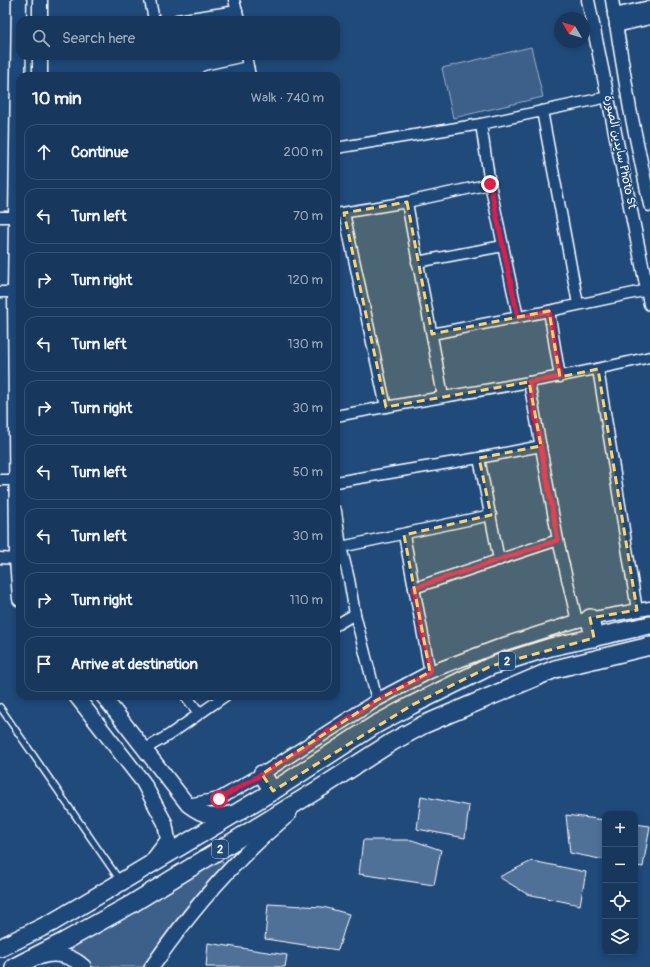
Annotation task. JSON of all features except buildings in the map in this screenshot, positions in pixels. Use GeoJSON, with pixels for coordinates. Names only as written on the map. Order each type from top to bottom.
{"type":"FeatureCollection","features":[{"type":"Feature","properties":{"kind":"highway"},"geometry":{"type":"LineString","coordinates":[[583,619],[594,638]]}},
{"type":"Feature","properties":{"kind":"highway","name":"2"},"geometry":{"type":"LineString","coordinates":[[0,948],[53,922],[149,866],[273,791],[375,725],[490,666],[551,647],[650,625]]}},
{"type":"Feature","properties":{"kind":"highway","name":"2"},"geometry":{"type":"LineString","coordinates":[[16,966],[130,905],[322,787],[392,742],[423,725],[555,669],[648,648]]}},
{"type":"Feature","properties":{"kind":"highway"},"geometry":{"type":"LineString","coordinates":[[412,705],[423,725]]}},
{"type":"Feature","properties":{"kind":"highway"},"geometry":{"type":"LineString","coordinates":[[262,774],[273,791]]}},
{"type":"Feature","properties":{"kind":"main road"},"geometry":{"type":"LineString","coordinates":[[19,0],[19,16]]}},
{"type":"Feature","properties":{"kind":"main road"},"geometry":{"type":"LineString","coordinates":[[40,0],[40,16]]}},
{"type":"Feature","properties":{"kind":"main road"},"geometry":{"type":"LineString","coordinates":[[19,60],[19,72]]}},
{"type":"Feature","properties":{"kind":"main road"},"geometry":{"type":"LineString","coordinates":[[40,60],[40,72]]}},
{"type":"Feature","properties":{"kind":"main road"},"geometry":{"type":"LineString","coordinates":[[16,217],[16,386]]}},
{"type":"Feature","properties":{"kind":"main road"},"geometry":{"type":"LineString","coordinates":[[79,700],[144,782],[165,823],[168,840],[149,866]]}},
{"type":"Feature","properties":{"kind":"main road"},"geometry":{"type":"LineString","coordinates":[[106,700],[188,805],[198,813],[215,817],[238,812]]}},
{"type":"Feature","properties":{"kind":"main road"},"geometry":{"type":"LineString","coordinates":[[152,967],[201,901],[223,875],[275,825],[322,787]]}},
{"type":"Feature","properties":{"kind":"main road"},"geometry":{"type":"LineString","coordinates":[[16,966],[44,955],[55,954],[73,959],[84,967]]}},
{"type":"Feature","properties":{"kind":"street"},"geometry":{"type":"LineString","coordinates":[[150,0],[153,16]]}},
{"type":"Feature","properties":{"kind":"street"},"geometry":{"type":"LineString","coordinates":[[234,0],[238,16]]}},
{"type":"Feature","properties":{"kind":"street","name":"سايدين الصورة Photo St"},"geometry":{"type":"LineString","coordinates":[[588,0],[650,304]]}},
{"type":"Feature","properties":{"kind":"street","name":"سايدين الصورة Photo St"},"geometry":{"type":"LineString","coordinates":[[612,0],[630,109],[650,205]]}},
{"type":"Feature","properties":{"kind":"street"},"geometry":{"type":"LineString","coordinates":[[615,21],[650,7]]}},
{"type":"Feature","properties":{"kind":"street"},"geometry":{"type":"LineString","coordinates":[[615,21],[650,18]]}},
{"type":"Feature","properties":{"kind":"street"},"geometry":{"type":"LineString","coordinates":[[247,60],[249,72]]}},
{"type":"Feature","properties":{"kind":"street"},"geometry":{"type":"LineString","coordinates":[[340,147],[481,124],[608,97]]}},
{"type":"Feature","properties":{"kind":"street"},"geometry":{"type":"LineString","coordinates":[[612,113],[630,109]]}},
{"type":"Feature","properties":{"kind":"street"},"geometry":{"type":"LineString","coordinates":[[542,111],[578,304]]}},
{"type":"Feature","properties":{"kind":"street"},"geometry":{"type":"LineString","coordinates":[[481,124],[490,184],[518,317]]}},
{"type":"Feature","properties":{"kind":"street"},"geometry":{"type":"LineString","coordinates":[[386,406],[340,214],[407,202],[490,184]]}},
{"type":"Feature","properties":{"kind":"street"},"geometry":{"type":"LineString","coordinates":[[407,202],[443,397]]}},
{"type":"Feature","properties":{"kind":"street"},"geometry":{"type":"LineString","coordinates":[[0,217],[16,217]]}},
{"type":"Feature","properties":{"kind":"street"},"geometry":{"type":"LineString","coordinates":[[417,262],[503,246]]}},
{"type":"Feature","properties":{"kind":"street"},"geometry":{"type":"LineString","coordinates":[[432,334],[648,290]]}},
{"type":"Feature","properties":{"kind":"street"},"geometry":{"type":"LineString","coordinates":[[0,292],[15,292]]}},
{"type":"Feature","properties":{"kind":"street"},"geometry":{"type":"LineString","coordinates":[[549,311],[560,377]]}},
{"type":"Feature","properties":{"kind":"street"},"geometry":{"type":"LineString","coordinates":[[340,415],[560,377],[650,357]]}},
{"type":"Feature","properties":{"kind":"street"},"geometry":{"type":"LineString","coordinates":[[598,369],[637,610]]}},
{"type":"Feature","properties":{"kind":"street"},"geometry":{"type":"LineString","coordinates":[[529,382],[558,540],[583,619]]}},
{"type":"Feature","properties":{"kind":"street"},"geometry":{"type":"LineString","coordinates":[[340,481],[541,446]]}},
{"type":"Feature","properties":{"kind":"street"},"geometry":{"type":"LineString","coordinates":[[479,458],[499,560]]}},
{"type":"Feature","properties":{"kind":"street"},"geometry":{"type":"LineString","coordinates":[[0,480],[16,480]]}},
{"type":"Feature","properties":{"kind":"street"},"geometry":{"type":"LineString","coordinates":[[341,547],[491,515]]}},
{"type":"Feature","properties":{"kind":"street"},"geometry":{"type":"LineString","coordinates":[[404,534],[430,672]]}},
{"type":"Feature","properties":{"kind":"street"},"geometry":{"type":"LineString","coordinates":[[340,540],[355,614],[377,700]]}},
{"type":"Feature","properties":{"kind":"street"},"geometry":{"type":"LineString","coordinates":[[414,588],[558,540]]}},
{"type":"Feature","properties":{"kind":"street"},"geometry":{"type":"LineString","coordinates":[[0,558],[16,559]]}},
{"type":"Feature","properties":{"kind":"street"},"geometry":{"type":"LineString","coordinates":[[188,805],[219,799],[262,774],[377,700],[430,672],[504,644],[583,619],[650,608]]}},
{"type":"Feature","properties":{"kind":"street"},"geometry":{"type":"LineString","coordinates":[[340,623],[355,614]]}},
{"type":"Feature","properties":{"kind":"street"},"geometry":{"type":"LineString","coordinates":[[189,700],[200,713]]}},
{"type":"Feature","properties":{"kind":"street"},"geometry":{"type":"LineString","coordinates":[[145,749],[169,735],[219,700]]}},
{"type":"Feature","properties":{"kind":"lane"},"geometry":{"type":"LineString","coordinates":[[0,708],[121,882]]}},
{"type":"Feature","properties":{"kind":"highlighted area"},"geometry":{"type":"Polygon","coordinates":[[[407,202],[432,334],[549,311],[560,377],[598,369],[637,610],[590,618],[594,638],[491,666],[412,705],[273,791],[262,774],[377,700],[430,672],[404,535],[491,515],[479,458],[541,446],[529,382],[386,407],[344,213],[407,202]]]}},
{"type":"Feature","properties":{"kind":"shaded area"},"geometry":{"type":"Polygon","coordinates":[[[531,47],[543,97],[453,118],[442,68],[531,47]]]}},
{"type":"Feature","properties":{"kind":"shaded area"},"geometry":{"type":"Polygon","coordinates":[[[221,859],[224,866],[181,915],[143,967],[93,967],[85,959],[70,952],[74,945],[221,859]]]}},
{"type":"Feature","properties":{"kind":"route"},"geometry":{"type":"LineString","coordinates":[[219,799],[262,774],[377,700],[430,672],[414,588],[558,540],[529,382],[560,377],[549,311],[518,317],[490,184]]}}]}
